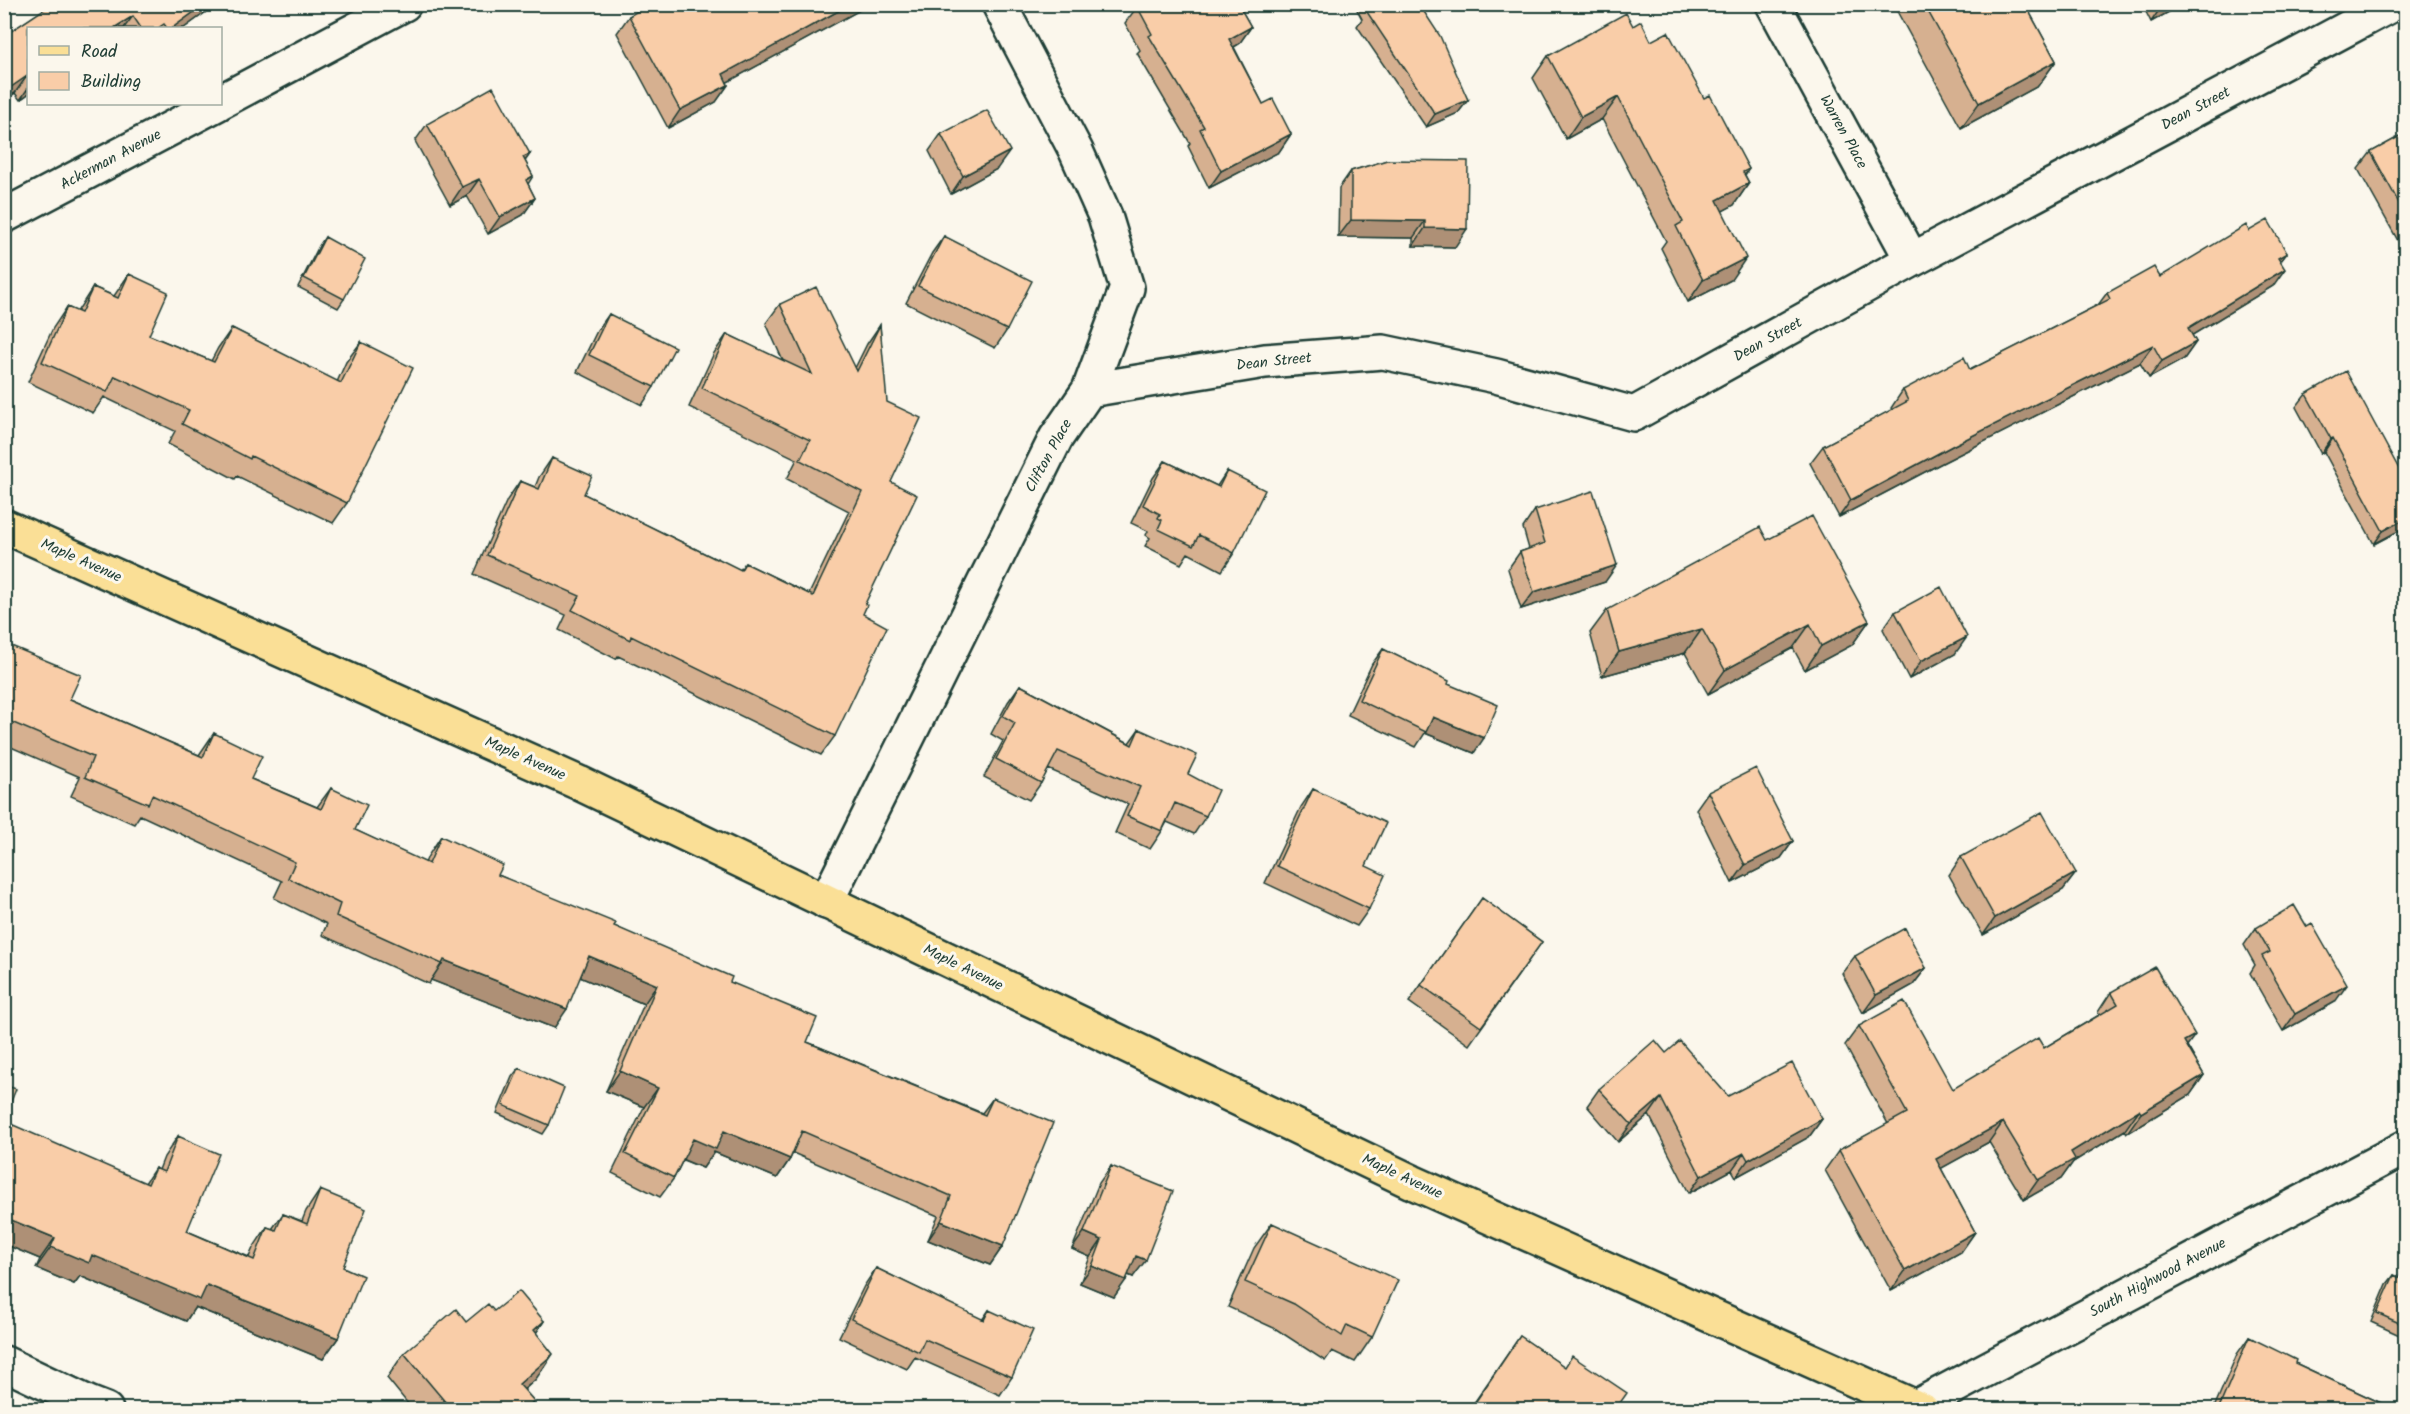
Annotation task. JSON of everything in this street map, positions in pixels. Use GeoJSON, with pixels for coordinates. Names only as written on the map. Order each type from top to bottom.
{"type":"FeatureCollection","features":[{"type":"Feature","properties":{"kind":"main road","name":"Maple Avenue"},"geometry":{"type":"LineString","coordinates":[[4,526],[568,778],[1412,1182],[1916,1408]]}},
{"type":"Feature","properties":{"kind":"street","name":"Ackerman Avenue"},"geometry":{"type":"LineString","coordinates":[[222,101],[404,4]]}},
{"type":"Feature","properties":{"kind":"street","name":"Clifton Place"},"geometry":{"type":"LineString","coordinates":[[826,902],[1056,438],[1089,390],[1127,288],[1104,216],[1076,151],[999,4]]}},
{"type":"Feature","properties":{"kind":"street","name":"Warren Place"},"geometry":{"type":"LineString","coordinates":[[1773,4],[1912,260]]}},
{"type":"Feature","properties":{"kind":"street","name":"Dean Street"},"geometry":{"type":"LineString","coordinates":[[1089,390],[1265,361],[1383,352],[1496,376],[1634,414],[2375,8]]}},
{"type":"Feature","properties":{"kind":"street","name":"Ackerman Avenue"},"geometry":{"type":"LineString","coordinates":[[4,216],[215,105]]}},
{"type":"Feature","properties":{"kind":"street","name":"South Highwood Avenue"},"geometry":{"type":"LineString","coordinates":[[1916,1408],[2406,1147]]}},
{"type":"Feature","properties":{"kind":"street"},"geometry":{"type":"LineString","coordinates":[[4,1363],[106,1410]]}},
{"type":"Feature","properties":{"kind":"building"},"geometry":{"type":"Polygon","coordinates":[[[52,4],[205,4],[173,27],[166,27],[164,24],[160,27],[140,27],[133,16],[116,27],[27,27],[27,76],[11,87],[4,77],[4,36],[52,4]]]}},
{"type":"Feature","properties":{"kind":"building"},"geometry":{"type":"Polygon","coordinates":[[[650,4],[851,4],[723,74],[728,85],[680,110],[629,16],[650,4]]]}},
{"type":"Feature","properties":{"kind":"building"},"geometry":{"type":"Polygon","coordinates":[[[1140,4],[1238,4],[1251,27],[1229,39],[1263,104],[1273,99],[1291,134],[1221,171],[1200,129],[1204,127],[1149,36],[1152,34],[1137,6],[1140,4]]]}},
{"type":"Feature","properties":{"kind":"building"},"geometry":{"type":"Polygon","coordinates":[[[1371,4],[1419,4],[1440,36],[1468,100],[1435,114],[1367,12],[1373,8],[1371,4]]]}},
{"type":"Feature","properties":{"kind":"building"},"geometry":{"type":"Polygon","coordinates":[[[1924,4],[2025,4],[2056,61],[1979,103],[1924,4]]]}},
{"type":"Feature","properties":{"kind":"building"},"geometry":{"type":"Polygon","coordinates":[[[1626,13],[1633,26],[1641,21],[1651,41],[1668,32],[1704,98],[1710,95],[1749,169],[1743,172],[1749,183],[1717,200],[1746,258],[1703,280],[1676,226],[1683,222],[1618,97],[1581,117],[1548,56],[1626,13]]]}},
{"type":"Feature","properties":{"kind":"building"},"geometry":{"type":"Polygon","coordinates":[[[493,87],[530,154],[523,157],[533,176],[526,180],[535,198],[500,217],[479,179],[462,187],[427,124],[493,87]]]}},
{"type":"Feature","properties":{"kind":"building"},"geometry":{"type":"Polygon","coordinates":[[[987,110],[1010,151],[963,176],[941,134],[987,110]]]}},
{"type":"Feature","properties":{"kind":"building"},"geometry":{"type":"Polygon","coordinates":[[[2406,133],[2406,216],[2371,152],[2406,133]]]}},
{"type":"Feature","properties":{"kind":"building"},"geometry":{"type":"Polygon","coordinates":[[[1387,160],[1468,161],[1467,229],[1425,228],[1425,221],[1351,220],[1351,171],[1387,160]]]}},
{"type":"Feature","properties":{"kind":"building"},"geometry":{"type":"Polygon","coordinates":[[[2268,220],[2287,253],[2278,258],[2285,269],[2188,328],[2196,342],[2162,361],[2153,345],[1952,446],[1851,500],[1823,446],[1908,401],[1903,390],[1964,357],[1970,370],[2110,299],[2107,293],[2154,267],[2160,277],[2246,225],[2249,231],[2268,220]]]}},
{"type":"Feature","properties":{"kind":"building"},"geometry":{"type":"Polygon","coordinates":[[[944,236],[1032,281],[1007,330],[918,286],[944,236]]]}},
{"type":"Feature","properties":{"kind":"building"},"geometry":{"type":"Polygon","coordinates":[[[325,237],[365,259],[344,299],[304,278],[325,237]]]}},
{"type":"Feature","properties":{"kind":"building"},"geometry":{"type":"Polygon","coordinates":[[[129,274],[168,292],[149,335],[214,362],[232,328],[341,383],[361,342],[413,368],[347,503],[251,456],[250,459],[182,424],[189,410],[115,376],[107,392],[42,362],[67,307],[81,313],[93,287],[118,298],[129,274]]]}},
{"type":"Feature","properties":{"kind":"building"},"geometry":{"type":"Polygon","coordinates":[[[816,287],[857,371],[880,325],[887,402],[921,418],[891,482],[917,495],[865,604],[867,605],[863,614],[887,627],[835,736],[631,636],[630,640],[572,610],[580,596],[487,555],[520,481],[539,489],[552,458],[592,476],[584,494],[716,559],[741,570],[745,563],[813,596],[862,492],[800,460],[810,440],[702,388],[727,334],[812,374],[780,304],[816,287]]]}},
{"type":"Feature","properties":{"kind":"building"},"geometry":{"type":"Polygon","coordinates":[[[609,314],[675,347],[654,387],[589,355],[609,314]]]}},
{"type":"Feature","properties":{"kind":"building"},"geometry":{"type":"Polygon","coordinates":[[[2346,371],[2406,482],[2406,518],[2383,531],[2333,438],[2331,439],[2306,394],[2346,371]]]}},
{"type":"Feature","properties":{"kind":"building"},"geometry":{"type":"Polygon","coordinates":[[[1165,461],[1219,487],[1227,471],[1265,490],[1234,553],[1199,535],[1193,546],[1158,529],[1162,520],[1158,518],[1160,514],[1143,505],[1165,461]]]}},
{"type":"Feature","properties":{"kind":"building"},"geometry":{"type":"Polygon","coordinates":[[[1593,491],[1617,565],[1534,592],[1520,552],[1545,543],[1535,510],[1593,491]]]}},
{"type":"Feature","properties":{"kind":"building"},"geometry":{"type":"Polygon","coordinates":[[[1812,516],[1869,621],[1821,646],[1810,624],[1725,670],[1702,629],[1619,652],[1607,610],[1760,527],[1767,540],[1812,516]]]}},
{"type":"Feature","properties":{"kind":"building"},"geometry":{"type":"Polygon","coordinates":[[[1941,587],[1967,637],[1921,661],[1895,612],[1941,587]]]}},
{"type":"Feature","properties":{"kind":"building"},"geometry":{"type":"Polygon","coordinates":[[[4,643],[81,675],[70,699],[203,757],[214,733],[262,756],[251,779],[321,809],[331,788],[367,805],[355,830],[429,864],[441,836],[503,865],[498,875],[616,923],[614,926],[732,977],[730,982],[817,1018],[807,1042],[985,1115],[993,1098],[1053,1123],[1003,1246],[941,1221],[951,1196],[802,1131],[790,1159],[724,1131],[716,1149],[693,1139],[674,1178],[625,1154],[658,1088],[620,1071],[657,985],[589,956],[567,1009],[444,960],[442,964],[336,916],[340,904],[288,878],[295,862],[152,795],[148,804],[85,777],[93,757],[4,719],[4,643]]]}},
{"type":"Feature","properties":{"kind":"building"},"geometry":{"type":"Polygon","coordinates":[[[1383,649],[1449,681],[1448,684],[1498,705],[1484,738],[1433,717],[1426,732],[1359,700],[1383,649]]]}},
{"type":"Feature","properties":{"kind":"building"},"geometry":{"type":"Polygon","coordinates":[[[1020,685],[1132,745],[1139,729],[1197,755],[1188,774],[1218,790],[1206,816],[1175,803],[1162,831],[1127,816],[1140,787],[1058,751],[1041,783],[996,759],[1015,723],[1003,716],[1020,685]]]}},
{"type":"Feature","properties":{"kind":"building"},"geometry":{"type":"Polygon","coordinates":[[[1756,768],[1793,841],[1745,865],[1708,792],[1756,768]]]}},
{"type":"Feature","properties":{"kind":"building"},"geometry":{"type":"Polygon","coordinates":[[[1313,789],[1386,823],[1366,866],[1385,875],[1369,909],[1277,866],[1313,789]]]}},
{"type":"Feature","properties":{"kind":"building"},"geometry":{"type":"Polygon","coordinates":[[[2042,812],[2076,873],[1995,918],[1961,857],[2042,812]]]}},
{"type":"Feature","properties":{"kind":"building"},"geometry":{"type":"Polygon","coordinates":[[[1482,898],[1542,942],[1481,1027],[1421,985],[1482,898]]]}},
{"type":"Feature","properties":{"kind":"building"},"geometry":{"type":"Polygon","coordinates":[[[2294,905],[2307,927],[2312,924],[2347,985],[2295,1014],[2262,956],[2270,952],[2256,928],[2294,905]]]}},
{"type":"Feature","properties":{"kind":"building"},"geometry":{"type":"Polygon","coordinates":[[[1905,928],[1926,968],[1876,995],[1855,956],[1905,928]]]}},
{"type":"Feature","properties":{"kind":"building"},"geometry":{"type":"Polygon","coordinates":[[[2155,967],[2195,1035],[2184,1041],[2204,1075],[2141,1113],[2139,1110],[2071,1152],[2075,1159],[2038,1180],[2003,1122],[1936,1159],[1975,1232],[1905,1271],[1839,1150],[1907,1113],[1859,1026],[1904,1001],[1953,1089],[2038,1038],[2044,1048],[2118,1004],[2111,992],[2155,967]]]}},
{"type":"Feature","properties":{"kind":"building"},"geometry":{"type":"Polygon","coordinates":[[[1655,1040],[1666,1053],[1680,1041],[1728,1096],[1792,1063],[1822,1119],[1748,1160],[1744,1153],[1701,1176],[1661,1098],[1631,1124],[1599,1089],[1655,1040]]]}},
{"type":"Feature","properties":{"kind":"building"},"geometry":{"type":"Polygon","coordinates":[[[519,1068],[564,1088],[549,1125],[503,1105],[519,1068]]]}},
{"type":"Feature","properties":{"kind":"building"},"geometry":{"type":"Polygon","coordinates":[[[4,1085],[16,1089],[4,1119],[4,1085]]]}},
{"type":"Feature","properties":{"kind":"building"},"geometry":{"type":"Polygon","coordinates":[[[4,1121],[148,1184],[155,1168],[164,1172],[178,1136],[219,1154],[187,1231],[254,1260],[267,1227],[276,1230],[283,1214],[307,1224],[320,1190],[366,1209],[343,1267],[363,1276],[338,1338],[207,1285],[200,1300],[92,1255],[89,1263],[51,1247],[55,1238],[4,1217],[4,1121]]]}},
{"type":"Feature","properties":{"kind":"building"},"geometry":{"type":"Polygon","coordinates":[[[1111,1166],[1173,1191],[1146,1260],[1136,1256],[1126,1280],[1092,1266],[1102,1240],[1084,1232],[1111,1166]]]}},
{"type":"Feature","properties":{"kind":"building"},"geometry":{"type":"Polygon","coordinates":[[[1272,1223],[1398,1280],[1372,1337],[1347,1325],[1342,1336],[1294,1304],[1245,1282],[1272,1223]]]}},
{"type":"Feature","properties":{"kind":"building"},"geometry":{"type":"Polygon","coordinates":[[[876,1268],[984,1320],[989,1310],[1033,1330],[1012,1377],[925,1339],[919,1352],[851,1319],[876,1268]]]}},
{"type":"Feature","properties":{"kind":"building"},"geometry":{"type":"Polygon","coordinates":[[[2394,1275],[2406,1281],[2406,1326],[2377,1313],[2394,1275]]]}},
{"type":"Feature","properties":{"kind":"building"},"geometry":{"type":"Polygon","coordinates":[[[519,1291],[544,1321],[534,1330],[553,1354],[519,1384],[534,1401],[524,1410],[452,1410],[404,1353],[456,1309],[466,1322],[488,1304],[494,1311],[519,1291]]]}},
{"type":"Feature","properties":{"kind":"building"},"geometry":{"type":"Polygon","coordinates":[[[1520,1336],[1565,1367],[1572,1356],[1627,1393],[1615,1410],[1470,1410],[1520,1336]]]}},
{"type":"Feature","properties":{"kind":"building"},"geometry":{"type":"Polygon","coordinates":[[[2249,1337],[2296,1360],[2295,1363],[2396,1410],[2218,1410],[2249,1337]]]}}]}
